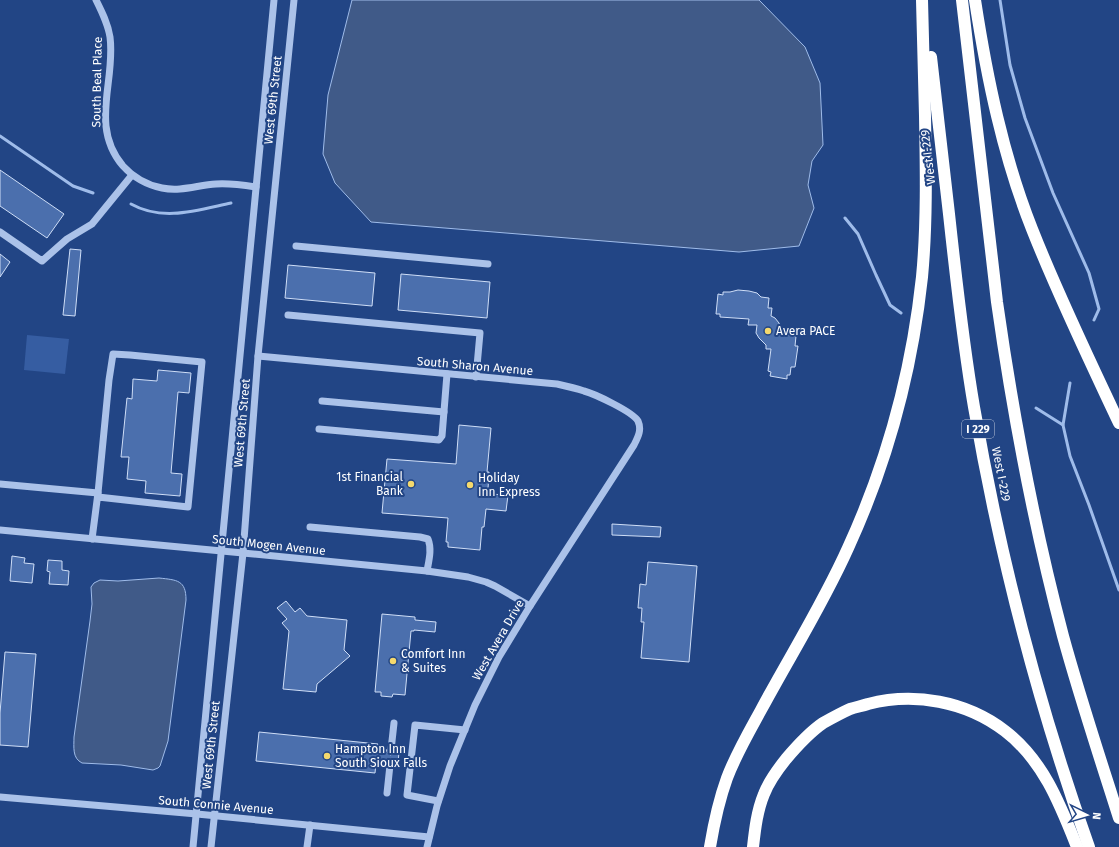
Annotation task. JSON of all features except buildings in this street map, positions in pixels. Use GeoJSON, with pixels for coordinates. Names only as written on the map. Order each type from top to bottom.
{"type":"FeatureCollection","features":[{"type":"Feature","properties":{"kind":"highway"},"geometry":{"type":"LineString","coordinates":[[710,847],[714,820],[728,775],[752,726],[835,576],[861,517],[890,437],[903,387],[918,309],[922,278],[926,148],[923,0]]}},
{"type":"Feature","properties":{"kind":"highway","name":"West I-229"},"geometry":{"type":"LineString","coordinates":[[923,0],[965,347],[992,503],[1004,557],[1036,680],[1089,847]]}},
{"type":"Feature","properties":{"kind":"highway","name":"West I-229"},"geometry":{"type":"LineString","coordinates":[[962,0],[997,302],[1021,451],[1040,541],[1064,637],[1119,818]]}},
{"type":"Feature","properties":{"kind":"highway"},"geometry":{"type":"LineString","coordinates":[[976,0],[992,90],[1007,154],[1018,188],[1047,266],[1119,423]]}},
{"type":"Feature","properties":{"kind":"highway"},"geometry":{"type":"LineString","coordinates":[[753,847],[755,823],[764,794],[776,771],[798,745],[822,724],[851,709],[883,700],[915,698],[947,703],[977,713],[1004,731],[1025,749],[1043,774],[1058,802],[1077,847]]}},
{"type":"Feature","properties":{"kind":"street","name":"South Beal Place"},"geometry":{"type":"LineString","coordinates":[[96,0],[107,25],[110,37],[110,59],[105,119],[107,133],[112,148],[119,161],[132,175],[161,188],[174,190],[225,184],[256,187]]}},
{"type":"Feature","properties":{"kind":"street","name":"West 69th Street"},"geometry":{"type":"LineString","coordinates":[[194,847],[274,0]]}},
{"type":"Feature","properties":{"kind":"street","name":"West 69th Street"},"geometry":{"type":"LineString","coordinates":[[211,847],[243,553],[258,356],[294,0]]}},
{"type":"Feature","properties":{"kind":"street"},"geometry":{"type":"LineString","coordinates":[[0,232],[42,261],[67,239],[92,224],[132,175]]}},
{"type":"Feature","properties":{"kind":"street"},"geometry":{"type":"LineString","coordinates":[[296,246],[488,264]]}},
{"type":"Feature","properties":{"kind":"street"},"geometry":{"type":"LineString","coordinates":[[288,315],[480,333],[476,377]]}},
{"type":"Feature","properties":{"kind":"street"},"geometry":{"type":"LineString","coordinates":[[0,484],[98,495],[188,506],[202,362],[113,354],[109,380],[98,495],[92,539]]}},
{"type":"Feature","properties":{"kind":"street","name":"South Sharon Avenue"},"geometry":{"type":"LineString","coordinates":[[258,356],[557,384],[585,391],[611,402],[633,416],[638,421],[640,428],[639,436],[624,460]]}},
{"type":"Feature","properties":{"kind":"street"},"geometry":{"type":"LineString","coordinates":[[319,429],[439,440],[442,436],[447,374]]}},
{"type":"Feature","properties":{"kind":"street"},"geometry":{"type":"LineString","coordinates":[[322,401],[444,412]]}},
{"type":"Feature","properties":{"kind":"street","name":"West Avera Drive"},"geometry":{"type":"LineString","coordinates":[[427,847],[438,801],[450,766],[475,705],[498,657],[624,460]]}},
{"type":"Feature","properties":{"kind":"street"},"geometry":{"type":"LineString","coordinates":[[310,527],[412,536],[428,539],[430,552],[427,571]]}},
{"type":"Feature","properties":{"kind":"street","name":"South Mogen Avenue"},"geometry":{"type":"LineString","coordinates":[[0,530],[468,576],[500,588],[530,606]]}},
{"type":"Feature","properties":{"kind":"street"},"geometry":{"type":"LineString","coordinates":[[391,750],[394,723]]}},
{"type":"Feature","properties":{"kind":"street"},"geometry":{"type":"LineString","coordinates":[[438,801],[407,795],[415,725],[465,730]]}},
{"type":"Feature","properties":{"kind":"street"},"geometry":{"type":"LineString","coordinates":[[387,793],[390,765]]}},
{"type":"Feature","properties":{"kind":"street","name":"South Connie Avenue"},"geometry":{"type":"LineString","coordinates":[[0,797],[197,814],[429,837]]}},
{"type":"Feature","properties":{"kind":"street"},"geometry":{"type":"LineString","coordinates":[[308,847],[310,825]]}},
{"type":"Feature","properties":{"kind":"shaded area"},"geometry":{"type":"Polygon","coordinates":[[[352,0],[759,0],[805,47],[820,83],[823,145],[812,161],[808,185],[814,208],[799,246],[739,252],[371,222],[335,183],[323,154],[328,95],[352,0]]]}},
{"type":"Feature","properties":{"kind":"shaded area"},"geometry":{"type":"Polygon","coordinates":[[[27,335],[69,339],[65,374],[24,370],[27,335]]]}},
{"type":"Feature","properties":{"kind":"shaded area"},"geometry":{"type":"Polygon","coordinates":[[[159,578],[171,579],[179,582],[186,593],[168,741],[160,766],[153,770],[121,765],[82,763],[75,755],[74,737],[92,604],[91,587],[94,583],[100,580],[118,581],[159,578]]]}},
{"type":"Feature","properties":{"kind":"waterway"},"geometry":{"type":"LineString","coordinates":[[1000,0],[1010,65],[1025,118],[1053,193],[1089,273],[1099,309],[1094,320]]}},
{"type":"Feature","properties":{"kind":"waterway"},"geometry":{"type":"LineString","coordinates":[[0,136],[73,186],[93,193]]}},
{"type":"Feature","properties":{"kind":"waterway"},"geometry":{"type":"LineString","coordinates":[[131,204],[155,212],[181,213],[231,203]]}},
{"type":"Feature","properties":{"kind":"waterway"},"geometry":{"type":"LineString","coordinates":[[845,218],[858,234],[890,305],[901,313]]}},
{"type":"Feature","properties":{"kind":"waterway"},"geometry":{"type":"LineString","coordinates":[[1070,383],[1063,425],[1070,456],[1119,590]]}},
{"type":"Feature","properties":{"kind":"waterway"},"geometry":{"type":"LineString","coordinates":[[1036,408],[1063,425]]}},
{"type":"Feature","properties":{"kind":"tunnel"},"geometry":{"type":"LineString","coordinates":[[390,765],[391,750]]}},
{"type":"Feature","properties":{"kind":"place","name":"Avera PACE"},"geometry":{"type":"Point","coordinates":[768,331]}},
{"type":"Feature","properties":{"kind":"place","name":"1st Financial Bank"},"geometry":{"type":"Point","coordinates":[411,484]}},
{"type":"Feature","properties":{"kind":"place","name":"Holiday Inn Express"},"geometry":{"type":"Point","coordinates":[470,485]}},
{"type":"Feature","properties":{"kind":"place","name":"Comfort Inn & Suites"},"geometry":{"type":"Point","coordinates":[393,661]}},
{"type":"Feature","properties":{"kind":"place","name":"Hampton Inn South Sioux Falls"},"geometry":{"type":"Point","coordinates":[327,756]}}]}
